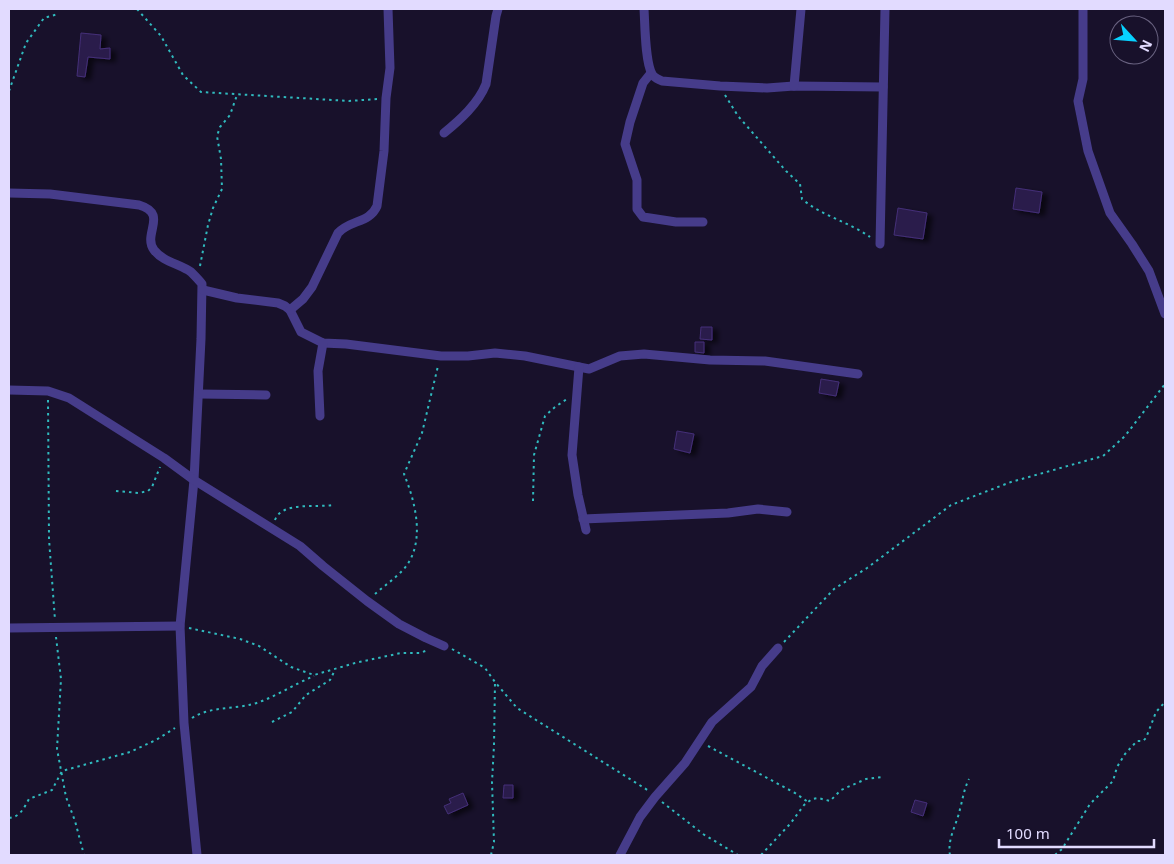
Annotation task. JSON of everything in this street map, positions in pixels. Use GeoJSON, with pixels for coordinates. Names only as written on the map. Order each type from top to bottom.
{"type":"FeatureCollection","features":[{"type":"Feature","properties":{"kind":"street"},"geometry":{"type":"LineString","coordinates":[[290,310],[304,299],[312,287],[342,227],[366,218],[374,212],[379,196],[384,151],[386,98],[390,68],[388,9]]}},
{"type":"Feature","properties":{"kind":"street"},"geometry":{"type":"LineString","coordinates":[[444,133],[461,119],[482,94],[486,84],[498,9]]}},
{"type":"Feature","properties":{"kind":"street"},"geometry":{"type":"LineString","coordinates":[[644,9],[648,62],[651,73],[654,77],[667,82],[767,88],[794,86],[883,87]]}},
{"type":"Feature","properties":{"kind":"street"},"geometry":{"type":"LineString","coordinates":[[794,86],[801,9]]}},
{"type":"Feature","properties":{"kind":"street"},"geometry":{"type":"LineString","coordinates":[[880,244],[886,9]]}},
{"type":"Feature","properties":{"kind":"street"},"geometry":{"type":"LineString","coordinates":[[1083,9],[1083,79],[1078,100],[1088,151],[1110,213],[1149,271],[1165,314]]}},
{"type":"Feature","properties":{"kind":"street"},"geometry":{"type":"LineString","coordinates":[[651,73],[643,83],[625,144],[637,180],[637,209],[643,217],[676,222],[703,222]]}},
{"type":"Feature","properties":{"kind":"street"},"geometry":{"type":"LineString","coordinates":[[9,193],[50,194],[139,205],[148,208],[152,214],[151,243],[153,249],[159,256],[191,272],[202,284],[194,480],[180,626],[184,723],[197,855]]}},
{"type":"Feature","properties":{"kind":"street"},"geometry":{"type":"LineString","coordinates":[[203,290],[237,298],[278,303],[290,310],[301,332],[323,343],[346,344],[441,356],[495,353],[525,356],[589,369],[620,356],[644,354],[710,360],[765,361],[858,374]]}},
{"type":"Feature","properties":{"kind":"street"},"geometry":{"type":"LineString","coordinates":[[320,416],[318,372],[323,343]]}},
{"type":"Feature","properties":{"kind":"street"},"geometry":{"type":"LineString","coordinates":[[579,367],[572,455],[586,530]]}},
{"type":"Feature","properties":{"kind":"street"},"geometry":{"type":"LineString","coordinates":[[9,390],[48,391],[69,398],[164,458],[194,480],[300,546],[366,601],[399,624],[444,646]]}},
{"type":"Feature","properties":{"kind":"street"},"geometry":{"type":"LineString","coordinates":[[199,394],[266,395]]}},
{"type":"Feature","properties":{"kind":"street"},"geometry":{"type":"LineString","coordinates":[[583,519],[728,513],[758,509],[787,512]]}},
{"type":"Feature","properties":{"kind":"street"},"geometry":{"type":"LineString","coordinates":[[9,628],[180,626]]}},
{"type":"Feature","properties":{"kind":"street"},"geometry":{"type":"LineString","coordinates":[[620,855],[640,817],[685,763],[712,722],[751,687],[762,666],[778,648]]}},
{"type":"Feature","properties":{"kind":"path"},"geometry":{"type":"LineString","coordinates":[[137,9],[161,36],[183,75],[201,92],[349,100],[386,98]]}},
{"type":"Feature","properties":{"kind":"path"},"geometry":{"type":"LineString","coordinates":[[9,92],[26,43],[44,18],[58,14]]}},
{"type":"Feature","properties":{"kind":"path"},"geometry":{"type":"LineString","coordinates":[[720,86],[738,116],[786,171],[800,184],[802,199],[815,209],[866,234],[880,244]]}},
{"type":"Feature","properties":{"kind":"path"},"geometry":{"type":"LineString","coordinates":[[197,278],[208,225],[213,208],[222,189],[221,159],[217,136],[220,127],[230,115],[237,94]]}},
{"type":"Feature","properties":{"kind":"path"},"geometry":{"type":"LineString","coordinates":[[366,601],[406,566],[414,550],[417,520],[412,496],[404,474],[422,433],[441,356]]}},
{"type":"Feature","properties":{"kind":"path"},"geometry":{"type":"LineString","coordinates":[[778,648],[834,589],[867,568],[951,505],[1011,482],[1103,456],[1125,436],[1165,384]]}},
{"type":"Feature","properties":{"kind":"path"},"geometry":{"type":"LineString","coordinates":[[48,391],[48,539],[61,679],[57,749],[66,797],[84,855]]}},
{"type":"Feature","properties":{"kind":"path"},"geometry":{"type":"LineString","coordinates":[[533,501],[534,455],[545,416],[577,392]]}},
{"type":"Feature","properties":{"kind":"path"},"geometry":{"type":"LineString","coordinates":[[116,491],[139,493],[148,491],[152,487],[164,458]]}},
{"type":"Feature","properties":{"kind":"path"},"geometry":{"type":"LineString","coordinates":[[273,529],[276,516],[281,511],[290,508],[333,505]]}},
{"type":"Feature","properties":{"kind":"path"},"geometry":{"type":"LineString","coordinates":[[180,626],[240,639],[259,646],[291,667],[314,676]]}},
{"type":"Feature","properties":{"kind":"path"},"geometry":{"type":"LineString","coordinates":[[444,646],[457,651],[485,668],[517,708],[644,787],[703,834],[738,855]]}},
{"type":"Feature","properties":{"kind":"path"},"geometry":{"type":"LineString","coordinates":[[9,818],[16,817],[22,811],[29,798],[52,790],[62,771],[130,752],[156,740],[200,713],[263,701],[314,676],[355,663],[401,653],[420,653],[428,650]]}},
{"type":"Feature","properties":{"kind":"path"},"geometry":{"type":"LineString","coordinates":[[272,722],[292,712],[306,694],[330,680],[335,670]]}},
{"type":"Feature","properties":{"kind":"path"},"geometry":{"type":"LineString","coordinates":[[491,855],[494,842],[492,782],[495,682]]}},
{"type":"Feature","properties":{"kind":"path"},"geometry":{"type":"LineString","coordinates":[[1055,855],[1062,849],[1090,804],[1113,780],[1117,767],[1125,754],[1137,741],[1143,741],[1146,738],[1156,712],[1165,702]]}},
{"type":"Feature","properties":{"kind":"path"},"geometry":{"type":"LineString","coordinates":[[699,741],[795,793],[808,802]]}},
{"type":"Feature","properties":{"kind":"path"},"geometry":{"type":"LineString","coordinates":[[761,855],[808,802],[818,798],[830,801],[841,790],[866,779],[883,777]]}},
{"type":"Feature","properties":{"kind":"path"},"geometry":{"type":"LineString","coordinates":[[950,855],[952,831],[960,810],[962,794],[969,779]]}},
{"type":"Feature","properties":{"kind":"building"},"geometry":{"type":"Polygon","coordinates":[[[81,33],[101,35],[100,49],[110,48],[110,59],[88,57],[85,77],[77,76],[81,33]]]}},
{"type":"Feature","properties":{"kind":"building"},"geometry":{"type":"Polygon","coordinates":[[[1016,188],[1042,192],[1039,213],[1013,209],[1016,188]]]}},
{"type":"Feature","properties":{"kind":"building"},"geometry":{"type":"Polygon","coordinates":[[[898,208],[927,213],[923,239],[894,235],[898,208]]]}},
{"type":"Feature","properties":{"kind":"building"},"geometry":{"type":"Polygon","coordinates":[[[701,327],[712,327],[712,340],[700,339],[701,327]]]}},
{"type":"Feature","properties":{"kind":"building"},"geometry":{"type":"Polygon","coordinates":[[[695,342],[704,342],[704,353],[695,352],[695,342]]]}},
{"type":"Feature","properties":{"kind":"building"},"geometry":{"type":"Polygon","coordinates":[[[821,379],[839,382],[836,396],[819,393],[821,379]]]}},
{"type":"Feature","properties":{"kind":"building"},"geometry":{"type":"Polygon","coordinates":[[[677,431],[694,434],[690,453],[674,449],[677,431]]]}},
{"type":"Feature","properties":{"kind":"building"},"geometry":{"type":"Polygon","coordinates":[[[504,785],[513,785],[513,798],[503,798],[504,785]]]}},
{"type":"Feature","properties":{"kind":"building"},"geometry":{"type":"Polygon","coordinates":[[[463,793],[468,805],[448,814],[444,806],[451,803],[449,799],[463,793]]]}},
{"type":"Feature","properties":{"kind":"building"},"geometry":{"type":"Polygon","coordinates":[[[915,800],[927,803],[923,816],[911,812],[915,800]]]}}]}
